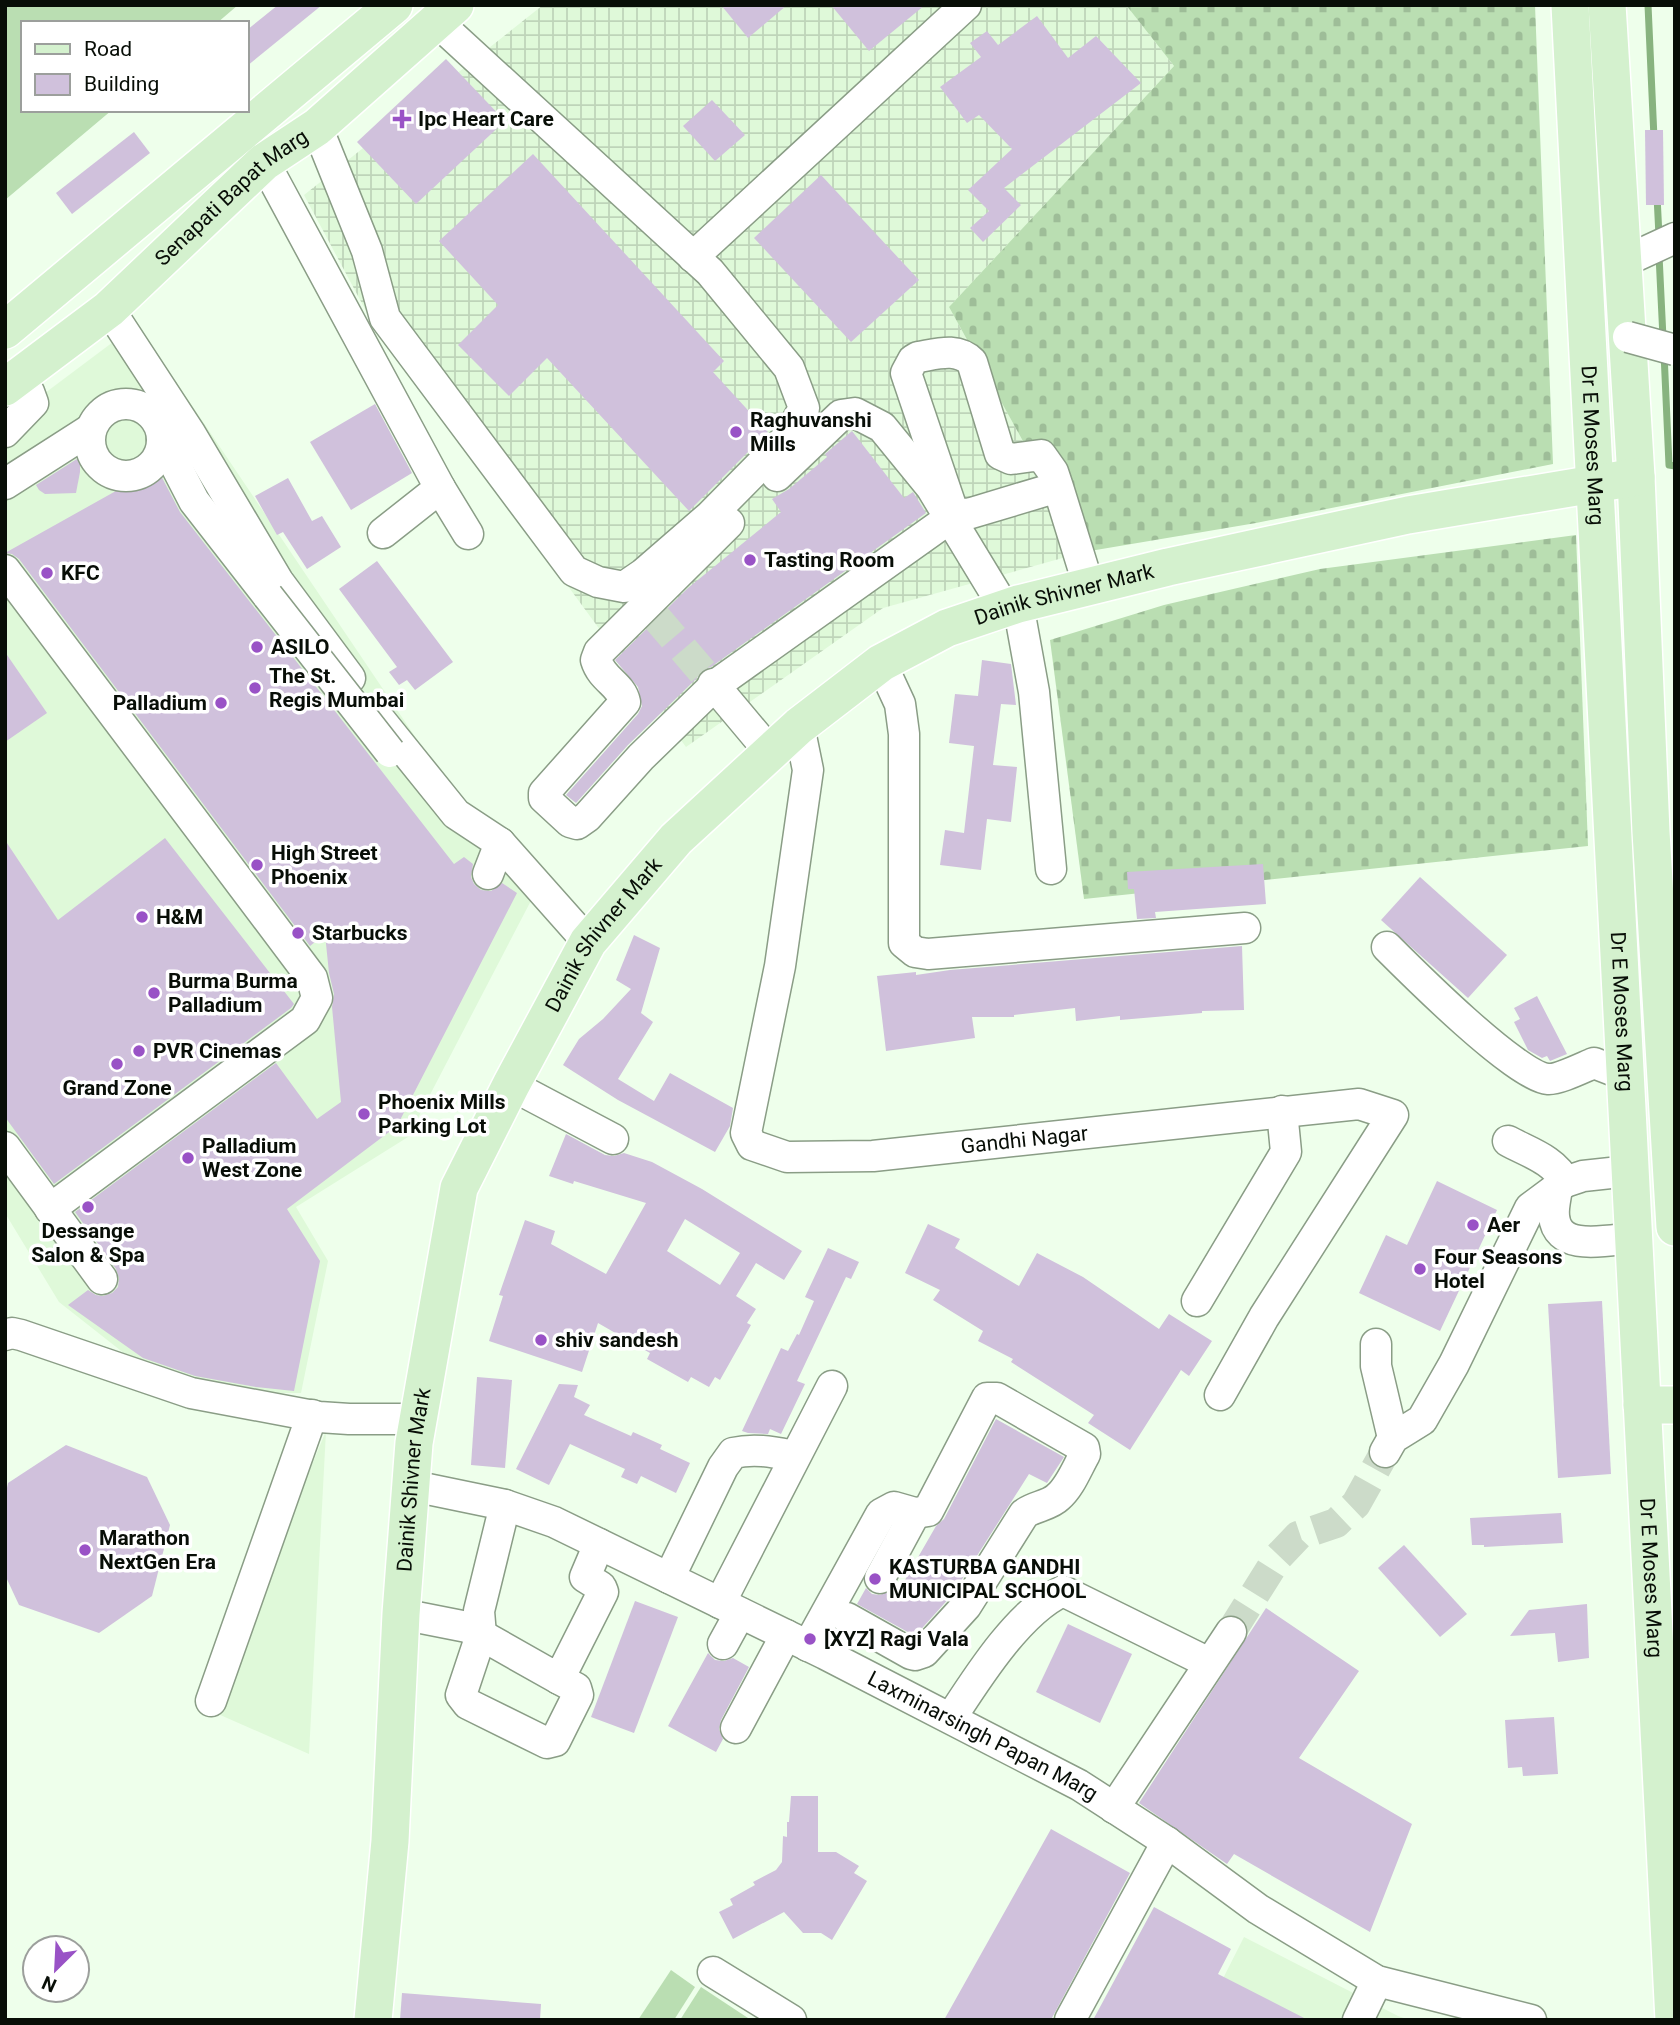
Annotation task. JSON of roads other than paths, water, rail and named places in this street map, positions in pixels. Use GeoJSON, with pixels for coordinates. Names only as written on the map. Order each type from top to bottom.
{"type":"FeatureCollection","features":[{"type":"Feature","properties":{"kind":"main road","name":"Senapati Bapat Marg"},"geometry":{"type":"LineString","coordinates":[[8,322],[394,5]]}},
{"type":"Feature","properties":{"kind":"main road","name":"Dr E Moses Marg"},"geometry":{"type":"LineString","coordinates":[[1570,5],[1633,1238],[1658,1405],[1674,2020]]}},
{"type":"Feature","properties":{"kind":"main road","name":"Dr E Moses Marg"},"geometry":{"type":"LineString","coordinates":[[1607,5],[1655,247],[1628,337],[1651,832],[1675,1227]]}},
{"type":"Feature","properties":{"kind":"main road","name":"Senapati Bapat Marg"},"geometry":{"type":"LineString","coordinates":[[11,382],[109,309],[264,162],[317,127],[446,13]]}},
{"type":"Feature","properties":{"kind":"main road","name":"Dainik Shivner Mark"},"geometry":{"type":"LineString","coordinates":[[373,2020],[390,1841],[401,1614],[418,1419],[459,1188],[588,942],[676,839],[799,726],[881,663],[947,628],[1012,606],[1408,514],[1636,477]]}},
{"type":"Feature","properties":{"kind":"main road"},"geometry":{"type":"LineString","coordinates":[[1612,832],[1651,832]]}},
{"type":"Feature","properties":{"kind":"street"},"geometry":{"type":"LineString","coordinates":[[693,257],[966,5]]}},
{"type":"Feature","properties":{"kind":"street"},"geometry":{"type":"LineString","coordinates":[[317,127],[367,251],[385,318],[574,572],[598,582],[624,587],[643,574],[710,516],[788,438],[804,408],[789,368],[710,272],[446,13]]}},
{"type":"Feature","properties":{"kind":"street"},"geometry":{"type":"LineString","coordinates":[[264,162],[440,488],[468,534]]}},
{"type":"Feature","properties":{"kind":"street"},"geometry":{"type":"LineString","coordinates":[[1584,266],[1655,247]]}},
{"type":"Feature","properties":{"kind":"street"},"geometry":{"type":"LineString","coordinates":[[109,309],[190,433],[273,589],[269,607],[359,727],[400,747],[494,859]]}},
{"type":"Feature","properties":{"kind":"street"},"geometry":{"type":"LineString","coordinates":[[1587,337],[1628,337],[1675,350]]}},
{"type":"Feature","properties":{"kind":"street"},"geometry":{"type":"LineString","coordinates":[[1058,487],[968,514],[957,513],[952,509],[906,373],[913,360],[955,352],[972,362],[1000,454],[1011,459],[1041,455],[1053,472],[1058,487],[1089,587]]}},
{"type":"Feature","properties":{"kind":"street"},"geometry":{"type":"LineString","coordinates":[[5,432],[33,403],[29,392],[11,382]]}},
{"type":"Feature","properties":{"kind":"street"},"geometry":{"type":"LineString","coordinates":[[131,404],[153,416],[160,426],[162,439],[161,451],[156,461],[148,469],[126,477],[115,475],[97,462],[91,452],[91,429],[97,418],[118,405],[131,404]]}},
{"type":"Feature","properties":{"kind":"street"},"geometry":{"type":"LineString","coordinates":[[950,518],[713,685],[641,757],[587,817],[577,824],[570,822],[544,798],[547,788],[624,706],[625,698],[599,671],[596,660],[599,652],[616,634],[650,611],[744,508],[841,415],[855,413],[882,427],[931,487],[1012,606],[1034,692],[1051,869]]}},
{"type":"Feature","properties":{"kind":"street"},"geometry":{"type":"LineString","coordinates":[[5,484],[91,429]]}},
{"type":"Feature","properties":{"kind":"street"},"geometry":{"type":"LineString","coordinates":[[162,439],[194,500],[273,589],[448,825],[494,859],[588,942]]}},
{"type":"Feature","properties":{"kind":"street"},"geometry":{"type":"LineString","coordinates":[[383,533],[440,488]]}},
{"type":"Feature","properties":{"kind":"street"},"geometry":{"type":"LineString","coordinates":[[5,570],[312,978],[317,998],[305,1020],[50,1209]]}},
{"type":"Feature","properties":{"kind":"street"},"geometry":{"type":"LineString","coordinates":[[881,663],[900,704],[904,734],[904,943],[915,952],[928,954],[1245,929]]}},
{"type":"Feature","properties":{"kind":"street"},"geometry":{"type":"LineString","coordinates":[[713,685],[770,752]]}},
{"type":"Feature","properties":{"kind":"street","name":"Gandhi Nagar"},"geometry":{"type":"LineString","coordinates":[[799,726],[808,770],[780,966],[746,1133],[752,1145],[787,1157],[873,1156],[1359,1104],[1392,1115],[1264,1317],[1220,1395]]}},
{"type":"Feature","properties":{"kind":"street"},"geometry":{"type":"LineString","coordinates":[[1387,947],[1442,1002],[1528,1072],[1549,1079],[1594,1063],[1625,1075]]}},
{"type":"Feature","properties":{"kind":"street"},"geometry":{"type":"LineString","coordinates":[[511,1085],[612,1139]]}},
{"type":"Feature","properties":{"kind":"street"},"geometry":{"type":"LineString","coordinates":[[1196,1301],[1286,1153],[1282,1111]]}},
{"type":"Feature","properties":{"kind":"street"},"geometry":{"type":"LineString","coordinates":[[1508,1141],[1552,1164],[1562,1174],[1554,1216],[1558,1230],[1567,1238],[1589,1242],[1633,1238]]}},
{"type":"Feature","properties":{"kind":"street"},"geometry":{"type":"LineString","coordinates":[[5,1147],[102,1279]]}},
{"type":"Feature","properties":{"kind":"street"},"geometry":{"type":"LineString","coordinates":[[1376,1343],[1376,1366],[1389,1445],[1422,1420],[1454,1364],[1530,1208],[1561,1185],[1583,1176],[1629,1171]]}},
{"type":"Feature","properties":{"kind":"street"},"geometry":{"type":"LineString","coordinates":[[5,1335],[21,1335],[191,1393],[312,1415],[349,1419],[418,1419]]}},
{"type":"Feature","properties":{"kind":"street"},"geometry":{"type":"LineString","coordinates":[[723,1644],[730,1608],[794,1456],[832,1386]]}},
{"type":"Feature","properties":{"kind":"street"},"geometry":{"type":"LineString","coordinates":[[736,1728],[823,1638],[881,1514],[894,1507],[915,1513],[928,1511],[984,1403],[990,1397],[997,1398],[1084,1448],[1086,1451],[1058,1498],[1034,1506],[1024,1514],[966,1606],[924,1652],[915,1655],[823,1638]]}},
{"type":"Feature","properties":{"kind":"street"},"geometry":{"type":"LineString","coordinates":[[211,1701],[312,1415]]}},
{"type":"Feature","properties":{"kind":"street"},"geometry":{"type":"LineString","coordinates":[[669,1578],[723,1466],[733,1453],[766,1450],[794,1456]]}},
{"type":"Feature","properties":{"kind":"street","name":"Laxminarsingh Papan Marg"},"geometry":{"type":"LineString","coordinates":[[413,1486],[505,1505],[554,1522],[730,1608],[823,1638],[892,1673],[951,1718],[1079,1785],[1167,1842],[1258,1909],[1377,1982],[1531,2020]]}},
{"type":"Feature","properties":{"kind":"street"},"geometry":{"type":"LineString","coordinates":[[401,1614],[467,1627],[481,1635],[559,1679],[576,1688],[578,1695],[555,1741],[547,1743],[468,1704],[461,1695],[481,1635],[479,1611],[505,1505]]}},
{"type":"Feature","properties":{"kind":"street"},"geometry":{"type":"LineString","coordinates":[[880,1578],[915,1513]]}},
{"type":"Feature","properties":{"kind":"street"},"geometry":{"type":"LineString","coordinates":[[559,1679],[603,1592],[601,1587],[584,1574],[599,1544]]}},
{"type":"Feature","properties":{"kind":"street"},"geometry":{"type":"LineString","coordinates":[[951,1718],[978,1677],[1019,1626],[1046,1598],[1063,1591],[1209,1663]]}},
{"type":"Feature","properties":{"kind":"street"},"geometry":{"type":"LineString","coordinates":[[1114,1808],[1231,1632]]}},
{"type":"Feature","properties":{"kind":"street"},"geometry":{"type":"LineString","coordinates":[[1070,2020],[1167,1842]]}},
{"type":"Feature","properties":{"kind":"street"},"geometry":{"type":"LineString","coordinates":[[713,1972],[791,2020]]}},
{"type":"Feature","properties":{"kind":"street"},"geometry":{"type":"LineString","coordinates":[[1358,2020],[1377,1982]]}},
{"type":"Feature","properties":{"kind":"waterway"},"geometry":{"type":"LineString","coordinates":[[1648,5],[1654,138]]}},
{"type":"Feature","properties":{"kind":"waterway"},"geometry":{"type":"LineString","coordinates":[[1657,196],[1659,236]]}},
{"type":"Feature","properties":{"kind":"waterway"},"geometry":{"type":"LineString","coordinates":[[1659,255],[1663,338]]}},
{"type":"Feature","properties":{"kind":"waterway"},"geometry":{"type":"LineString","coordinates":[[1664,353],[1669,465],[1675,466]]}},
{"type":"Feature","properties":{"kind":"tunnel"},"geometry":{"type":"LineString","coordinates":[[654,615],[713,684]]}},
{"type":"Feature","properties":{"kind":"tunnel"},"geometry":{"type":"LineString","coordinates":[[1231,1632],[1278,1557],[1298,1536],[1336,1523],[1356,1504],[1385,1452]]}},
{"type":"Feature","properties":{"kind":"place","name":"Ipc Heart Care"},"geometry":{"type":"Point","coordinates":[402,119]}},
{"type":"Feature","properties":{"kind":"place","name":"Raghuvanshi Mills"},"geometry":{"type":"Point","coordinates":[736,432]}},
{"type":"Feature","properties":{"kind":"place","name":"Tasting Room"},"geometry":{"type":"Point","coordinates":[750,560]}},
{"type":"Feature","properties":{"kind":"place","name":"KFC"},"geometry":{"type":"Point","coordinates":[47,573]}},
{"type":"Feature","properties":{"kind":"place","name":"ASILO"},"geometry":{"type":"Point","coordinates":[257,647]}},
{"type":"Feature","properties":{"kind":"place","name":"The St. Regis Mumbai"},"geometry":{"type":"Point","coordinates":[255,688]}},
{"type":"Feature","properties":{"kind":"place","name":"Palladium"},"geometry":{"type":"Point","coordinates":[221,703]}},
{"type":"Feature","properties":{"kind":"place","name":"High Street Phoenix"},"geometry":{"type":"Point","coordinates":[257,865]}},
{"type":"Feature","properties":{"kind":"place","name":"H&M"},"geometry":{"type":"Point","coordinates":[142,917]}},
{"type":"Feature","properties":{"kind":"place","name":"Starbucks"},"geometry":{"type":"Point","coordinates":[298,933]}},
{"type":"Feature","properties":{"kind":"place","name":"Burma Burma Palladium"},"geometry":{"type":"Point","coordinates":[154,993]}},
{"type":"Feature","properties":{"kind":"place","name":"PVR Cinemas"},"geometry":{"type":"Point","coordinates":[139,1051]}},
{"type":"Feature","properties":{"kind":"place","name":"Grand Zone"},"geometry":{"type":"Point","coordinates":[117,1064]}},
{"type":"Feature","properties":{"kind":"place","name":"Phoenix Mills Parking Lot"},"geometry":{"type":"Point","coordinates":[364,1114]}},
{"type":"Feature","properties":{"kind":"place","name":"Palladium West Zone"},"geometry":{"type":"Point","coordinates":[188,1158]}},
{"type":"Feature","properties":{"kind":"place","name":"Dessange Salon & Spa"},"geometry":{"type":"Point","coordinates":[88,1207]}},
{"type":"Feature","properties":{"kind":"place","name":"Aer"},"geometry":{"type":"Point","coordinates":[1473,1225]}},
{"type":"Feature","properties":{"kind":"place","name":"Four Seasons Hotel"},"geometry":{"type":"Point","coordinates":[1420,1269]}},
{"type":"Feature","properties":{"kind":"place","name":"shiv sandesh"},"geometry":{"type":"Point","coordinates":[541,1340]}},
{"type":"Feature","properties":{"kind":"place","name":"Marathon NextGen Era"},"geometry":{"type":"Point","coordinates":[85,1550]}},
{"type":"Feature","properties":{"kind":"place","name":"KASTURBA GANDHI MUNICIPAL SCHOOL"},"geometry":{"type":"Point","coordinates":[875,1579]}},
{"type":"Feature","properties":{"kind":"place","name":"[XYZ] Ragi Vala"},"geometry":{"type":"Point","coordinates":[810,1639]}}]}
